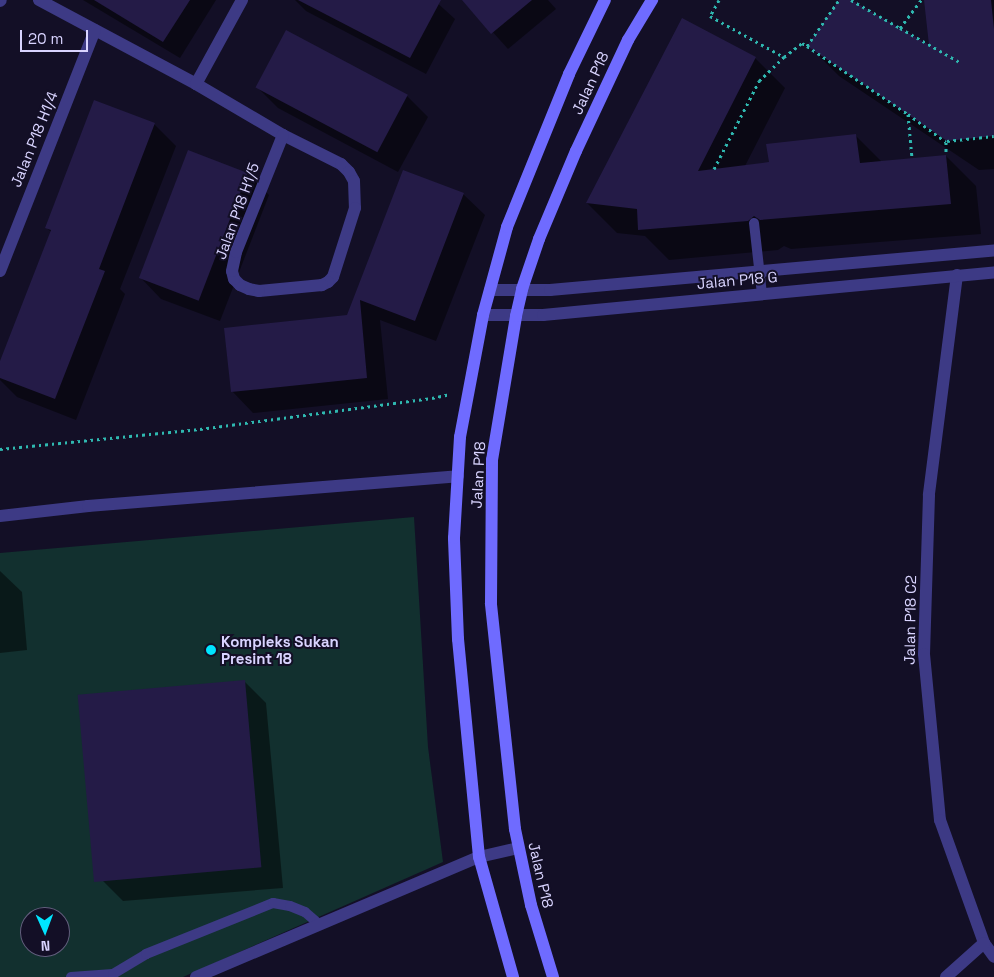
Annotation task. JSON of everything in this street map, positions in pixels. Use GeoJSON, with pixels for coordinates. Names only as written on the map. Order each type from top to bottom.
{"type":"FeatureCollection","features":[{"type":"Feature","properties":{"kind":"street"},"geometry":{"type":"LineString","coordinates":[[39,0],[196,84],[242,0]]}},
{"type":"Feature","properties":{"kind":"street","name":"Jalan P18"},"geometry":{"type":"LineString","coordinates":[[513,977],[479,857],[458,639],[454,538],[460,437],[483,314],[507,227],[569,74],[605,0]]}},
{"type":"Feature","properties":{"kind":"street","name":"Jalan P18"},"geometry":{"type":"LineString","coordinates":[[553,977],[531,905],[517,848],[491,603],[492,460],[516,316],[522,289],[539,239],[576,151],[628,40],[652,0]]}},
{"type":"Feature","properties":{"kind":"street","name":"Jalan P18 H1/4"},"geometry":{"type":"LineString","coordinates":[[1,264],[96,30]]}},
{"type":"Feature","properties":{"kind":"street","name":"Jalan P18 H1/5"},"geometry":{"type":"LineString","coordinates":[[196,84],[283,136],[340,164],[349,172],[354,181],[355,208],[332,277],[328,282],[322,285],[260,291],[249,289],[240,285],[234,279],[232,270],[236,252],[283,136]]}},
{"type":"Feature","properties":{"kind":"street","name":"Jalan P18 G"},"geometry":{"type":"LineString","coordinates":[[490,290],[550,290],[994,250]]}},
{"type":"Feature","properties":{"kind":"street","name":"Jalan P18 G"},"geometry":{"type":"LineString","coordinates":[[483,314],[543,315],[957,274],[994,272]]}},
{"type":"Feature","properties":{"kind":"street","name":"Jalan P18 C2"},"geometry":{"type":"LineString","coordinates":[[957,274],[930,494],[924,654],[940,820],[984,943],[994,957]]}},
{"type":"Feature","properties":{"kind":"street"},"geometry":{"type":"LineString","coordinates":[[0,516],[88,506],[458,476]]}},
{"type":"Feature","properties":{"kind":"street"},"geometry":{"type":"LineString","coordinates":[[196,977],[479,857],[517,848]]}},
{"type":"Feature","properties":{"kind":"street"},"geometry":{"type":"LineString","coordinates":[[946,977],[984,943]]}},
{"type":"Feature","properties":{"kind":"lane"},"geometry":{"type":"LineString","coordinates":[[754,223],[762,294]]}},
{"type":"Feature","properties":{"kind":"lane"},"geometry":{"type":"LineString","coordinates":[[71,977],[114,975],[146,954],[273,903],[290,906],[305,912],[319,924]]}},
{"type":"Feature","properties":{"kind":"path"},"geometry":{"type":"LineString","coordinates":[[719,0],[710,16],[784,57]]}},
{"type":"Feature","properties":{"kind":"path"},"geometry":{"type":"LineString","coordinates":[[807,46],[839,0]]}},
{"type":"Feature","properties":{"kind":"path"},"geometry":{"type":"LineString","coordinates":[[851,0],[961,63]]}},
{"type":"Feature","properties":{"kind":"path"},"geometry":{"type":"LineString","coordinates":[[900,28],[921,0]]}},
{"type":"Feature","properties":{"kind":"path"},"geometry":{"type":"LineString","coordinates":[[714,169],[759,81],[802,43],[908,114],[946,142],[946,155]]}},
{"type":"Feature","properties":{"kind":"path"},"geometry":{"type":"LineString","coordinates":[[908,114],[912,158]]}},
{"type":"Feature","properties":{"kind":"path"},"geometry":{"type":"LineString","coordinates":[[947,141],[994,136]]}},
{"type":"Feature","properties":{"kind":"path"},"geometry":{"type":"LineString","coordinates":[[0,449],[200,429],[432,398],[468,389]]}},
{"type":"Feature","properties":{"kind":"green space","name":"Kompleks Sukan Presint 18"},"geometry":{"type":"Polygon","coordinates":[[[414,517],[428,747],[443,862],[183,977],[0,977],[0,553],[414,517]]]}},
{"type":"Feature","properties":{"kind":"building"},"geometry":{"type":"Polygon","coordinates":[[[94,0],[190,0],[163,42],[94,0]]]}},
{"type":"Feature","properties":{"kind":"building"},"geometry":{"type":"Polygon","coordinates":[[[298,0],[441,0],[410,58],[298,0]]]}},
{"type":"Feature","properties":{"kind":"building"},"geometry":{"type":"Polygon","coordinates":[[[462,0],[532,0],[491,34],[462,0]]]}},
{"type":"Feature","properties":{"kind":"building"},"geometry":{"type":"Polygon","coordinates":[[[839,0],[851,0],[929,45],[924,0],[991,0],[994,29],[994,136],[947,141],[807,46],[839,0]]]}},
{"type":"Feature","properties":{"kind":"building"},"geometry":{"type":"Polygon","coordinates":[[[682,18],[756,57],[698,171],[769,162],[766,144],[856,134],[860,163],[946,155],[951,204],[760,220],[754,216],[748,221],[638,230],[637,209],[586,203],[682,18]]]}},
{"type":"Feature","properties":{"kind":"building"},"geometry":{"type":"Polygon","coordinates":[[[286,30],[408,95],[377,152],[255,87],[286,30]]]}},
{"type":"Feature","properties":{"kind":"building"},"geometry":{"type":"Polygon","coordinates":[[[94,100],[155,123],[99,269],[105,271],[55,399],[0,378],[0,361],[51,230],[45,228],[94,100]]]}},
{"type":"Feature","properties":{"kind":"building"},"geometry":{"type":"Polygon","coordinates":[[[188,150],[248,173],[199,301],[139,278],[188,150]]]}},
{"type":"Feature","properties":{"kind":"building"},"geometry":{"type":"Polygon","coordinates":[[[403,170],[464,193],[415,321],[360,300],[367,378],[231,392],[224,328],[347,315],[403,170]]]}},
{"type":"Feature","properties":{"kind":"building"},"geometry":{"type":"Polygon","coordinates":[[[245,680],[261,867],[94,882],[78,695],[245,680]]]}},
{"type":"Feature","properties":{"kind":"place","name":"Kompleks Sukan Presint 18"},"geometry":{"type":"Point","coordinates":[211,650]}}]}
